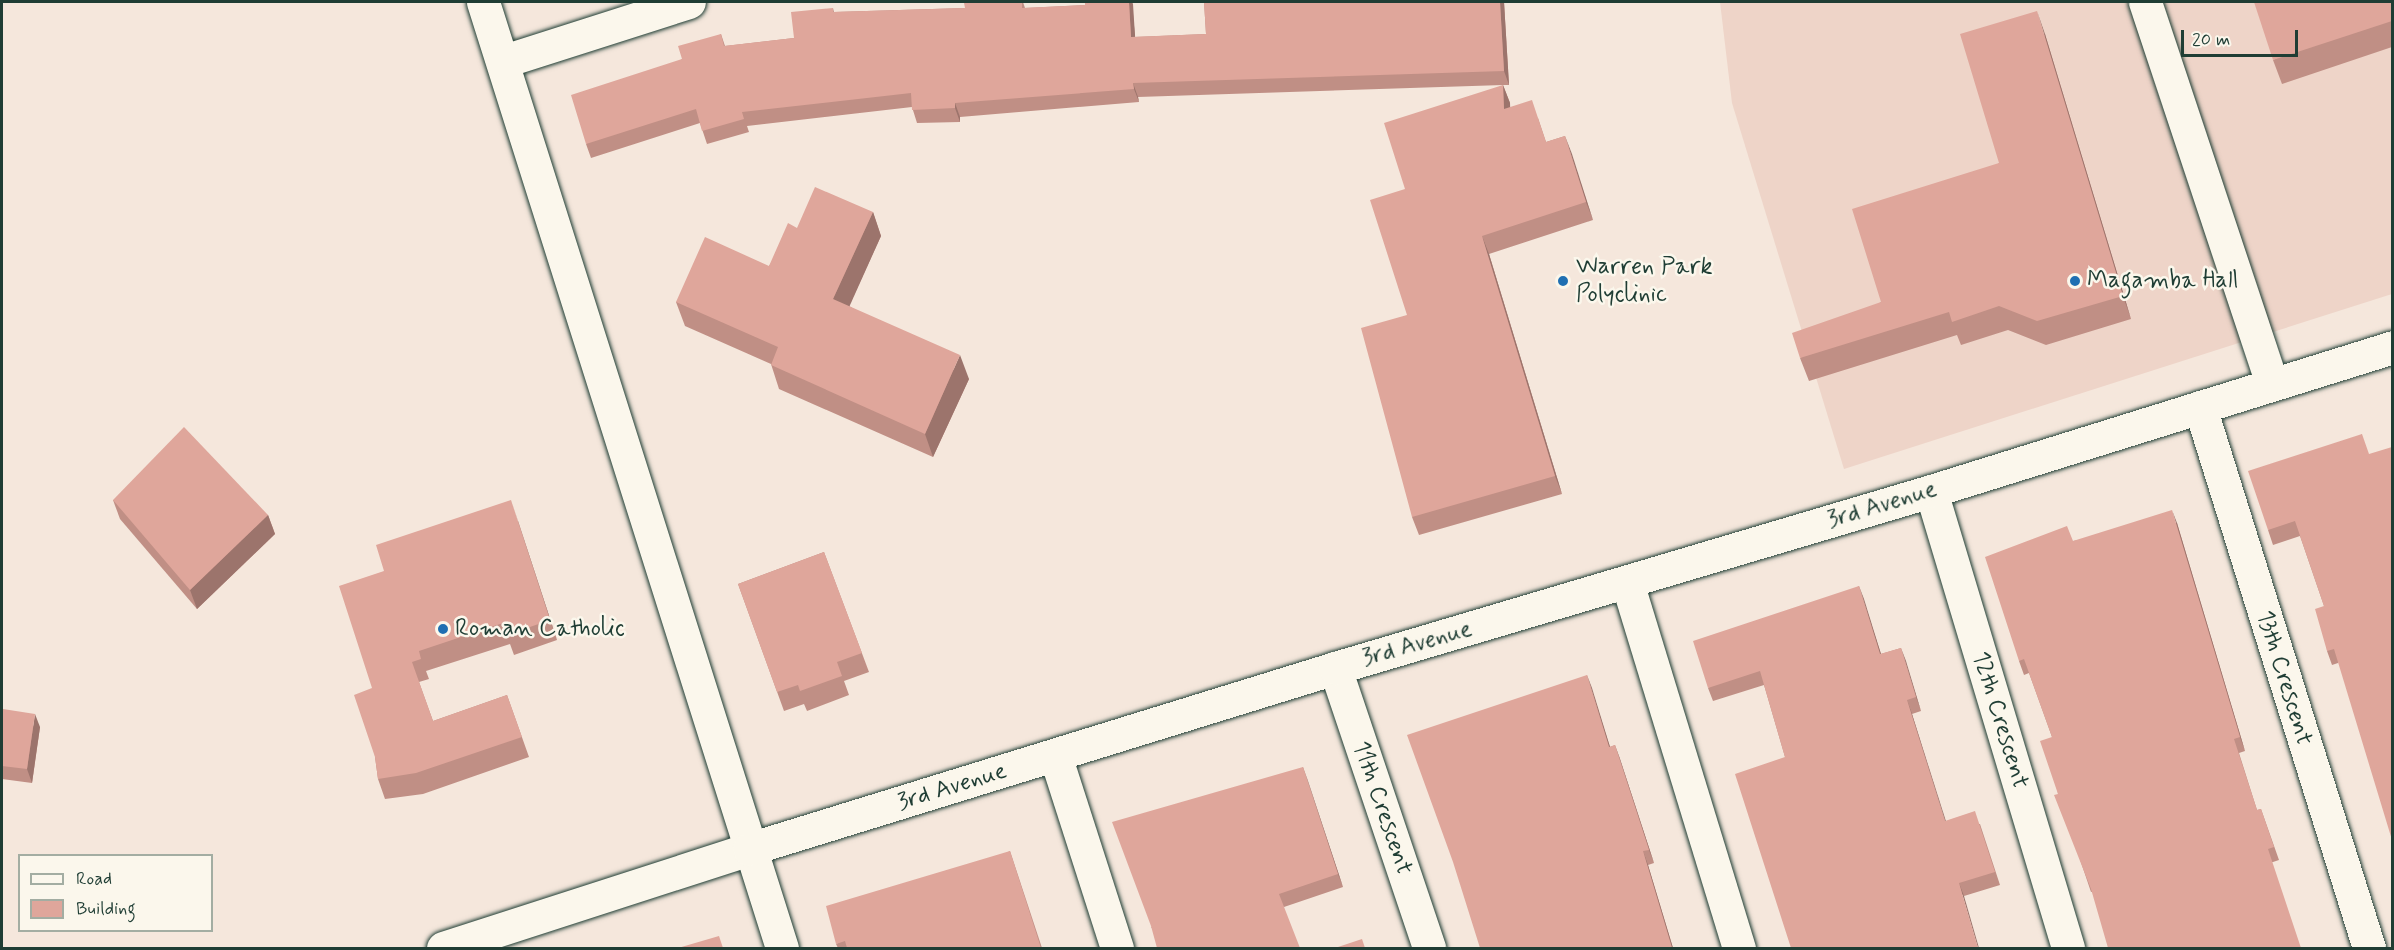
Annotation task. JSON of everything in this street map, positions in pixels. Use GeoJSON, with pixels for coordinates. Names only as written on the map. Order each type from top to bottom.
{"type":"FeatureCollection","features":[{"type":"Feature","properties":{"kind":"street"},"geometry":{"type":"LineString","coordinates":[[483,2],[504,61],[749,849],[782,948]]}},
{"type":"Feature","properties":{"kind":"street"},"geometry":{"type":"LineString","coordinates":[[504,61],[689,2]]}},
{"type":"Feature","properties":{"kind":"street"},"geometry":{"type":"LineString","coordinates":[[2145,2],[2272,383]]}},
{"type":"Feature","properties":{"kind":"street","name":"3rd Avenue"},"geometry":{"type":"LineString","coordinates":[[443,948],[490,941],[749,849],[1335,668],[2200,408],[2272,383],[2392,347]]}},
{"type":"Feature","properties":{"kind":"street","name":"13th Crescent"},"geometry":{"type":"LineString","coordinates":[[2200,408],[2369,948]]}},
{"type":"Feature","properties":{"kind":"street","name":"12th Crescent"},"geometry":{"type":"LineString","coordinates":[[1931,490],[2068,948]]}},
{"type":"Feature","properties":{"kind":"street"},"geometry":{"type":"LineString","coordinates":[[1627,582],[1739,948]]}},
{"type":"Feature","properties":{"kind":"street","name":"11th Crescent"},"geometry":{"type":"LineString","coordinates":[[1335,668],[1430,948]]}},
{"type":"Feature","properties":{"kind":"street"},"geometry":{"type":"LineString","coordinates":[[1055,755],[1117,948]]}},
{"type":"Feature","properties":{"kind":"shaded area"},"geometry":{"type":"Polygon","coordinates":[[[1720,2],[2392,2],[2392,294],[1844,469],[1732,103],[1720,2]]]}},
{"type":"Feature","properties":{"kind":"building"},"geometry":{"type":"Polygon","coordinates":[[[1022,2],[1022,8],[1085,5],[1085,2],[1129,2],[1131,37],[1206,34],[1204,2],[1500,2],[1504,71],[1133,83],[1134,89],[955,103],[955,108],[912,110],[911,93],[742,112],[744,119],[702,131],[696,109],[586,144],[571,95],[682,59],[678,46],[721,34],[724,46],[794,38],[791,12],[833,8],[833,12],[965,8],[964,3],[1022,2]]]}},
{"type":"Feature","properties":{"kind":"building"},"geometry":{"type":"Polygon","coordinates":[[[2254,2],[2392,2],[2392,21],[2273,60],[2254,2]]]}},
{"type":"Feature","properties":{"kind":"building"},"geometry":{"type":"Polygon","coordinates":[[[2037,11],[2123,296],[2037,321],[1999,306],[1952,322],[1949,312],[1800,358],[1792,333],[1881,302],[1852,209],[1999,163],[1960,34],[2037,11]]]}},
{"type":"Feature","properties":{"kind":"building"},"geometry":{"type":"Polygon","coordinates":[[[1503,85],[1504,109],[1532,100],[1546,142],[1565,136],[1586,202],[1482,236],[1555,476],[1412,517],[1361,328],[1407,315],[1370,200],[1405,189],[1384,123],[1503,85]]]}},
{"type":"Feature","properties":{"kind":"building"},"geometry":{"type":"Polygon","coordinates":[[[815,187],[873,212],[833,299],[960,355],[925,434],[771,365],[778,347],[676,302],[705,237],[769,266],[788,223],[797,228],[815,187]]]}},
{"type":"Feature","properties":{"kind":"building"},"geometry":{"type":"Polygon","coordinates":[[[184,427],[268,515],[190,590],[113,500],[184,427]]]}},
{"type":"Feature","properties":{"kind":"building"},"geometry":{"type":"Polygon","coordinates":[[[2362,434],[2369,454],[2392,447],[2392,840],[2334,649],[2327,651],[2315,609],[2324,606],[2295,521],[2268,530],[2248,471],[2362,434]]]}},
{"type":"Feature","properties":{"kind":"building"},"geometry":{"type":"Polygon","coordinates":[[[511,500],[550,620],[507,635],[503,623],[419,651],[421,659],[412,662],[433,721],[507,695],[522,737],[416,773],[378,779],[375,757],[354,695],[372,688],[339,586],[384,571],[376,545],[511,500]]]}},
{"type":"Feature","properties":{"kind":"building"},"geometry":{"type":"Polygon","coordinates":[[[2172,510],[2240,737],[2234,739],[2257,810],[2261,809],[2274,847],[2268,849],[2301,948],[2108,948],[2091,889],[2054,795],[2058,794],[2040,741],[2052,737],[2024,659],[2019,661],[1985,557],[2067,526],[2073,541],[2172,510]]]}},
{"type":"Feature","properties":{"kind":"building"},"geometry":{"type":"Polygon","coordinates":[[[824,552],[862,653],[837,662],[842,676],[800,691],[798,685],[777,692],[738,584],[824,552]]]}},
{"type":"Feature","properties":{"kind":"building"},"geometry":{"type":"Polygon","coordinates":[[[1859,586],[1880,654],[1901,648],[1916,697],[1907,700],[1945,821],[1975,811],[1995,872],[1959,883],[1978,948],[1791,948],[1735,774],[1785,757],[1760,671],[1708,688],[1693,641],[1859,586]]]}},
{"type":"Feature","properties":{"kind":"building"},"geometry":{"type":"Polygon","coordinates":[[[1587,675],[1609,747],[1615,745],[1649,850],[1643,851],[1672,948],[1480,948],[1453,862],[1407,735],[1587,675]]]}},
{"type":"Feature","properties":{"kind":"building"},"geometry":{"type":"Polygon","coordinates":[[[3,709],[35,714],[27,769],[2,766],[3,709]]]}},
{"type":"Feature","properties":{"kind":"building"},"geometry":{"type":"Polygon","coordinates":[[[1303,767],[1338,874],[1279,894],[1300,948],[1157,948],[1112,822],[1303,767]]]}},
{"type":"Feature","properties":{"kind":"building"},"geometry":{"type":"Polygon","coordinates":[[[1010,851],[1041,948],[847,948],[845,941],[836,944],[826,906],[1010,851]]]}},
{"type":"Feature","properties":{"kind":"building"},"geometry":{"type":"Polygon","coordinates":[[[719,936],[723,948],[678,948],[719,936]]]}},
{"type":"Feature","properties":{"kind":"building"},"geometry":{"type":"Polygon","coordinates":[[[1362,939],[1365,948],[1335,948],[1362,939]]]}},
{"type":"Feature","properties":{"kind":"place","name":"Warren Park Polyclinic"},"geometry":{"type":"Point","coordinates":[1563,281]}},
{"type":"Feature","properties":{"kind":"place","name":"Magamba Hall"},"geometry":{"type":"Point","coordinates":[2075,281]}},
{"type":"Feature","properties":{"kind":"place","name":"Roman Catholic"},"geometry":{"type":"Point","coordinates":[443,629]}}]}
